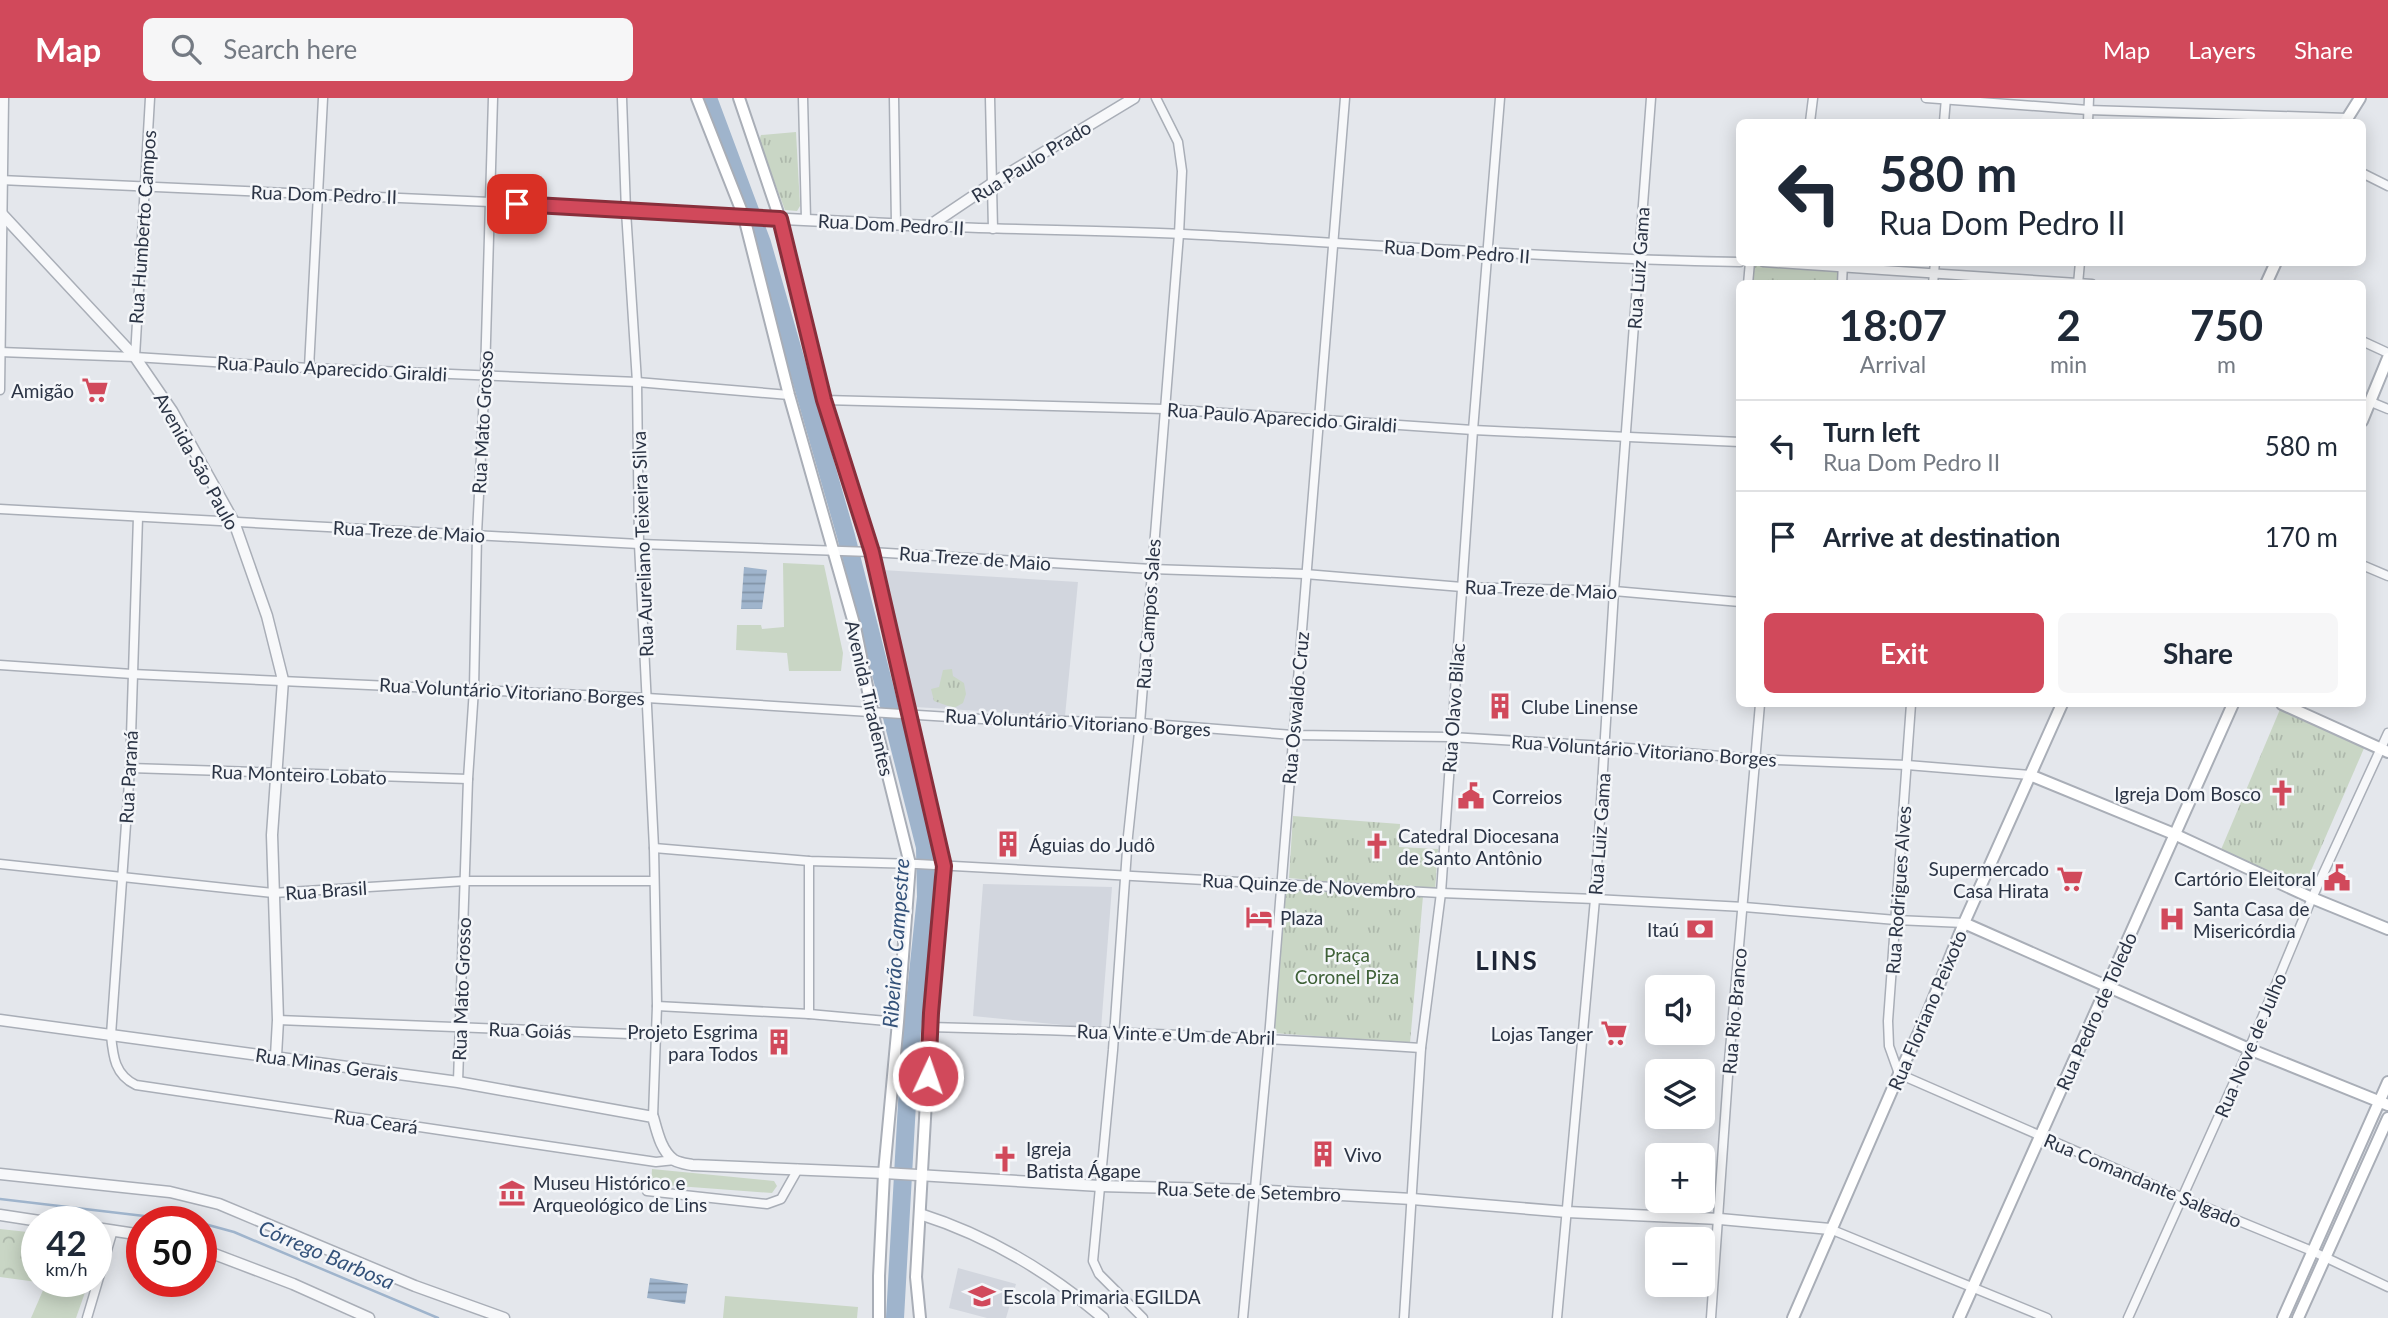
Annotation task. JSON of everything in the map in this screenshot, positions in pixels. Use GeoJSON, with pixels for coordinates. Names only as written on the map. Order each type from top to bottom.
{"type":"FeatureCollection","features":[{"type":"Feature","properties":{"kind":"main road","name":"Avenida Tiradentes"},"geometry":{"type":"LineString","coordinates":[[697,98],[747,217],[789,395],[837,551],[913,864],[878,1276],[880,1318]]}},
{"type":"Feature","properties":{"kind":"main road","name":"Avenida Tiradentes"},"geometry":{"type":"LineString","coordinates":[[739,98],[867,551],[941,866],[918,1175],[920,1214],[916,1277],[920,1318]]}},
{"type":"Feature","properties":{"kind":"main road"},"geometry":{"type":"LineString","coordinates":[[2347,119],[2360,98]]}},
{"type":"Feature","properties":{"kind":"main road"},"geometry":{"type":"LineString","coordinates":[[2366,413],[2388,355]]}},
{"type":"Feature","properties":{"kind":"main road","name":"Rua Floriano Peixoto"},"geometry":{"type":"LineString","coordinates":[[1793,1318],[2061,707]]}},
{"type":"Feature","properties":{"kind":"main road","name":"Rua Pedro de Toledo"},"geometry":{"type":"LineString","coordinates":[[1959,1318],[2232,707]]}},
{"type":"Feature","properties":{"kind":"main road"},"geometry":{"type":"LineString","coordinates":[[2289,707],[2384,751]]}},
{"type":"Feature","properties":{"kind":"main road"},"geometry":{"type":"LineString","coordinates":[[2030,775],[2174,834],[2312,898],[2388,929]]}},
{"type":"Feature","properties":{"kind":"main road"},"geometry":{"type":"LineString","coordinates":[[1964,923],[2249,1049],[2384,1104]]}},
{"type":"Feature","properties":{"kind":"main road"},"geometry":{"type":"LineString","coordinates":[[2283,1318],[2312,1251],[2384,1104],[2388,1082]]}},
{"type":"Feature","properties":{"kind":"main road"},"geometry":{"type":"LineString","coordinates":[[2298,1318],[2388,1118]]}},
{"type":"Feature","properties":{"kind":"street"},"geometry":{"type":"LineString","coordinates":[[0,390],[4,98]]}},
{"type":"Feature","properties":{"kind":"street","name":"Rua Humberto Campos"},"geometry":{"type":"LineString","coordinates":[[135,357],[150,98]]}},
{"type":"Feature","properties":{"kind":"street"},"geometry":{"type":"LineString","coordinates":[[309,368],[323,98]]}},
{"type":"Feature","properties":{"kind":"street","name":"Rua Mato Grosso"},"geometry":{"type":"LineString","coordinates":[[458,1082],[493,98]]}},
{"type":"Feature","properties":{"kind":"street","name":"Rua Aureliano Teixeira Silva"},"geometry":{"type":"LineString","coordinates":[[622,98],[637,382],[639,544],[654,848],[657,1006],[653,1117]]}},
{"type":"Feature","properties":{"kind":"street"},"geometry":{"type":"LineString","coordinates":[[803,98],[806,219]]}},
{"type":"Feature","properties":{"kind":"street"},"geometry":{"type":"LineString","coordinates":[[894,98],[896,224]]}},
{"type":"Feature","properties":{"kind":"street"},"geometry":{"type":"LineString","coordinates":[[990,98],[993,229]]}},
{"type":"Feature","properties":{"kind":"street","name":"Rua Paulo Prado"},"geometry":{"type":"LineString","coordinates":[[929,226],[993,183],[1134,98]]}},
{"type":"Feature","properties":{"kind":"street","name":"Rua Campos Sales"},"geometry":{"type":"LineString","coordinates":[[1143,1318],[1099,1274],[1093,1261],[1179,234],[1182,171],[1178,142],[1156,98]]}},
{"type":"Feature","properties":{"kind":"street","name":"Rua Oswaldo Cruz"},"geometry":{"type":"LineString","coordinates":[[1243,1318],[1269,1038],[1345,98]]}},
{"type":"Feature","properties":{"kind":"street","name":"Rua Olavo Bilac"},"geometry":{"type":"LineString","coordinates":[[1404,1318],[1421,1048],[1441,893],[1473,430],[1500,98]]}},
{"type":"Feature","properties":{"kind":"street","name":"Rua Luiz Gama"},"geometry":{"type":"LineString","coordinates":[[1557,1318],[1595,899],[1614,591],[1651,98]]}},
{"type":"Feature","properties":{"kind":"street"},"geometry":{"type":"LineString","coordinates":[[1811,119],[1813,98]]}},
{"type":"Feature","properties":{"kind":"street"},"geometry":{"type":"LineString","coordinates":[[1926,98],[2088,110],[2320,119]]}},
{"type":"Feature","properties":{"kind":"street"},"geometry":{"type":"LineString","coordinates":[[2088,119],[2089,98]]}},
{"type":"Feature","properties":{"kind":"street"},"geometry":{"type":"LineString","coordinates":[[1944,119],[1946,99]]}},
{"type":"Feature","properties":{"kind":"street"},"geometry":{"type":"LineString","coordinates":[[2366,175],[2388,186]]}},
{"type":"Feature","properties":{"kind":"street","name":"Rua Dom Pedro II"},"geometry":{"type":"LineString","coordinates":[[1,180],[490,202],[993,229],[1179,234],[1488,254],[1736,262]]}},
{"type":"Feature","properties":{"kind":"street","name":"Avenida São Paulo"},"geometry":{"type":"LineString","coordinates":[[2,214],[135,357],[172,411],[234,522],[267,616],[283,680],[272,835],[278,1020],[276,1056]]}},
{"type":"Feature","properties":{"kind":"street"},"geometry":{"type":"LineString","coordinates":[[1850,266],[1934,279],[1970,280]]}},
{"type":"Feature","properties":{"kind":"street"},"geometry":{"type":"LineString","coordinates":[[2366,343],[2388,355]]}},
{"type":"Feature","properties":{"kind":"street","name":"Rua Paulo Aparecido Giraldi"},"geometry":{"type":"LineString","coordinates":[[1,352],[637,382],[789,395]]}},
{"type":"Feature","properties":{"kind":"street","name":"Rua Paulo Aparecido Giraldi"},"geometry":{"type":"LineString","coordinates":[[824,400],[1165,409],[1626,439],[1736,442]]}},
{"type":"Feature","properties":{"kind":"street"},"geometry":{"type":"LineString","coordinates":[[2371,402],[2388,409]]}},
{"type":"Feature","properties":{"kind":"street","name":"Rua Treze de Maio"},"geometry":{"type":"LineString","coordinates":[[0,509],[639,544],[867,551],[1151,569],[1305,574],[1462,587],[1614,591],[1736,602]]}},
{"type":"Feature","properties":{"kind":"street","name":"Rua Paraná"},"geometry":{"type":"LineString","coordinates":[[111,1035],[130,768],[138,517]]}},
{"type":"Feature","properties":{"kind":"street"},"geometry":{"type":"LineString","coordinates":[[2366,567],[2388,576]]}},
{"type":"Feature","properties":{"kind":"street","name":"Rua Voluntário Vitoriano Borges"},"geometry":{"type":"LineString","coordinates":[[0,665],[132,674],[474,688],[903,713],[1140,723],[1293,735],[1451,737],[2030,775]]}},
{"type":"Feature","properties":{"kind":"street","name":"Rua Rio Branco"},"geometry":{"type":"LineString","coordinates":[[1711,1318],[1729,1061],[1760,707]]}},
{"type":"Feature","properties":{"kind":"street","name":"Rua Rodrigues Alves"},"geometry":{"type":"LineString","coordinates":[[1899,1074],[1889,1046],[1888,1021],[1911,707]]}},
{"type":"Feature","properties":{"kind":"street","name":"Rua Nove de Julho"},"geometry":{"type":"LineString","coordinates":[[2128,1318],[2249,1049],[2312,898],[2384,751],[2388,733]]}},
{"type":"Feature","properties":{"kind":"street","name":"Rua Monteiro Lobato"},"geometry":{"type":"LineString","coordinates":[[130,768],[277,775],[468,779]]}},
{"type":"Feature","properties":{"kind":"street","name":"Rua Quinze de Novembro"},"geometry":{"type":"LineString","coordinates":[[654,848],[809,861],[1595,899],[1964,923]]}},
{"type":"Feature","properties":{"kind":"street"},"geometry":{"type":"LineString","coordinates":[[809,861],[809,1014]]}},
{"type":"Feature","properties":{"kind":"street","name":"Rua Brasil"},"geometry":{"type":"LineString","coordinates":[[0,864],[273,893],[465,881],[653,881]]}},
{"type":"Feature","properties":{"kind":"street"},"geometry":{"type":"LineString","coordinates":[[657,1006],[898,1022]]}},
{"type":"Feature","properties":{"kind":"street","name":"Rua Minas Gerais"},"geometry":{"type":"LineString","coordinates":[[0,1020],[458,1082],[653,1117]]}},
{"type":"Feature","properties":{"kind":"street","name":"Rua Goiás"},"geometry":{"type":"LineString","coordinates":[[278,1020],[656,1035]]}},
{"type":"Feature","properties":{"kind":"street","name":"Rua Vinte e Um de Abril"},"geometry":{"type":"LineString","coordinates":[[930,1027],[1114,1031],[1421,1048]]}},
{"type":"Feature","properties":{"kind":"street","name":"Rua Ceará"},"geometry":{"type":"LineString","coordinates":[[111,1035],[118,1070],[126,1080],[136,1085],[656,1162],[675,1160]]}},
{"type":"Feature","properties":{"kind":"street","name":"Rua Comandante Salgado"},"geometry":{"type":"LineString","coordinates":[[1899,1074],[2183,1198],[2312,1251],[2388,1287]]}},
{"type":"Feature","properties":{"kind":"street"},"geometry":{"type":"LineString","coordinates":[[653,1117],[657,1133],[675,1160]]}},
{"type":"Feature","properties":{"kind":"street","name":"Rua Sete de Setembro"},"geometry":{"type":"LineString","coordinates":[[675,1160],[692,1165],[1412,1199],[1830,1229]]}},
{"type":"Feature","properties":{"kind":"street"},"geometry":{"type":"LineString","coordinates":[[647,1191],[767,1204],[780,1199],[797,1170]]}},
{"type":"Feature","properties":{"kind":"street"},"geometry":{"type":"LineString","coordinates":[[0,1174],[170,1192],[219,1204],[415,1286],[505,1318]]}},
{"type":"Feature","properties":{"kind":"street"},"geometry":{"type":"LineString","coordinates":[[920,1214],[995,1243],[1059,1282],[1103,1318]]}},
{"type":"Feature","properties":{"kind":"street"},"geometry":{"type":"LineString","coordinates":[[0,1215],[21,1218]]}},
{"type":"Feature","properties":{"kind":"street"},"geometry":{"type":"LineString","coordinates":[[1830,1229],[2047,1318]]}},
{"type":"Feature","properties":{"kind":"street"},"geometry":{"type":"LineString","coordinates":[[87,1318],[113,1230],[126,1232]]}},
{"type":"Feature","properties":{"kind":"street"},"geometry":{"type":"LineString","coordinates":[[217,1255],[284,1280],[356,1316],[369,1318]]}},
{"type":"Feature","properties":{"kind":"shaded area"},"geometry":{"type":"Polygon","coordinates":[[[882,570],[1078,582],[1065,716],[915,707],[882,570]]]}},
{"type":"Feature","properties":{"kind":"shaded area"},"geometry":{"type":"Polygon","coordinates":[[[983,884],[1112,887],[1101,1029],[973,1016],[983,884]]]}},
{"type":"Feature","properties":{"kind":"shaded area","name":"Escola Primaria EGILDA"},"geometry":{"type":"Polygon","coordinates":[[[958,1268],[1016,1284],[1006,1318],[987,1318],[949,1308],[958,1268]]]}},
{"type":"Feature","properties":{"kind":"green space"},"geometry":{"type":"Polygon","coordinates":[[[796,132],[800,206],[797,211],[785,210],[759,141],[761,135],[796,132]]]}},
{"type":"Feature","properties":{"kind":"green space"},"geometry":{"type":"Polygon","coordinates":[[[1751,266],[1841,269],[1841,280],[1749,280],[1751,266]]]}},
{"type":"Feature","properties":{"kind":"green space"},"geometry":{"type":"Polygon","coordinates":[[[783,563],[824,565],[843,653],[841,671],[789,671],[787,653],[736,650],[737,625],[761,625],[762,629],[784,627],[783,563]]]}},
{"type":"Feature","properties":{"kind":"green space"},"geometry":{"type":"Polygon","coordinates":[[[952,669],[953,676],[964,683],[966,694],[963,703],[954,708],[934,701],[931,689],[939,687],[943,670],[952,669]]]}},
{"type":"Feature","properties":{"kind":"green space"},"geometry":{"type":"Polygon","coordinates":[[[2281,707],[2365,746],[2303,889],[2220,852],[2281,707]]]}},
{"type":"Feature","properties":{"kind":"green space"},"geometry":{"type":"Polygon","coordinates":[[[1293,816],[1400,824],[1399,847],[1438,849],[1435,891],[1289,878],[1293,816]]]}},
{"type":"Feature","properties":{"kind":"green space","name":"Praça Coronel Piza"},"geometry":{"type":"Polygon","coordinates":[[[1283,886],[1423,896],[1410,1043],[1273,1033],[1283,886]]]}},
{"type":"Feature","properties":{"kind":"green space"},"geometry":{"type":"Polygon","coordinates":[[[652,1169],[774,1181],[777,1186],[772,1193],[651,1184],[652,1169]]]}},
{"type":"Feature","properties":{"kind":"green space"},"geometry":{"type":"Polygon","coordinates":[[[0,1229],[21,1231],[21,1280],[0,1277],[0,1229]]]}},
{"type":"Feature","properties":{"kind":"green space"},"geometry":{"type":"Polygon","coordinates":[[[725,1296],[858,1307],[857,1318],[723,1318],[725,1296]]]}},
{"type":"Feature","properties":{"kind":"green space"},"geometry":{"type":"Polygon","coordinates":[[[40,1297],[83,1297],[76,1318],[31,1318],[40,1297]]]}},
{"type":"Feature","properties":{"kind":"water"},"geometry":{"type":"Polygon","coordinates":[[[744,567],[767,570],[762,609],[741,609],[744,567]]]}},
{"type":"Feature","properties":{"kind":"water"},"geometry":{"type":"Polygon","coordinates":[[[650,1278],[688,1284],[685,1304],[647,1298],[650,1278]]]}},
{"type":"Feature","properties":{"kind":"waterway","name":"Ribeirão Campestre"},"geometry":{"type":"LineString","coordinates":[[708,98],[762,243],[846,536],[925,847],[926,897],[910,1050],[895,1318]]}},
{"type":"Feature","properties":{"kind":"waterway","name":"Córrego Barbosa"},"geometry":{"type":"LineString","coordinates":[[0,1199],[126,1214]]}},
{"type":"Feature","properties":{"kind":"waterway","name":"Córrego Barbosa"},"geometry":{"type":"LineString","coordinates":[[217,1227],[234,1232],[438,1318]]}},
{"type":"Feature","properties":{"kind":"place","name":"Amigão"},"geometry":{"type":"Point","coordinates":[95,390]}},
{"type":"Feature","properties":{"kind":"place","name":"Clube Linense"},"geometry":{"type":"Point","coordinates":[1500,706]}},
{"type":"Feature","properties":{"kind":"place","name":"Igreja Dom Bosco"},"geometry":{"type":"Point","coordinates":[2282,793]}},
{"type":"Feature","properties":{"kind":"place","name":"Correios"},"geometry":{"type":"Point","coordinates":[1471,796]}},
{"type":"Feature","properties":{"kind":"place","name":"Águias do Judô"},"geometry":{"type":"Point","coordinates":[1008,844]}},
{"type":"Feature","properties":{"kind":"place","name":"Catedral Diocesana de Santo Antônio"},"geometry":{"type":"Point","coordinates":[1377,846]}},
{"type":"Feature","properties":{"kind":"place","name":"Cartório Eleitoral"},"geometry":{"type":"Point","coordinates":[2337,878]}},
{"type":"Feature","properties":{"kind":"place","name":"Supermercado Casa Hirata"},"geometry":{"type":"Point","coordinates":[2070,879]}},
{"type":"Feature","properties":{"kind":"place","name":"Plaza"},"geometry":{"type":"Point","coordinates":[1259,917]}},
{"type":"Feature","properties":{"kind":"place","name":"Santa Casa de Misericórdia"},"geometry":{"type":"Point","coordinates":[2172,919]}},
{"type":"Feature","properties":{"kind":"place","name":"Itaú"},"geometry":{"type":"Point","coordinates":[1700,929]}},
{"type":"Feature","properties":{"kind":"place","name":"Lojas Tanger"},"geometry":{"type":"Point","coordinates":[1614,1033]}},
{"type":"Feature","properties":{"kind":"place","name":"Projeto Esgrima para Todos"},"geometry":{"type":"Point","coordinates":[779,1042]}},
{"type":"Feature","properties":{"kind":"place","name":"Vivo"},"geometry":{"type":"Point","coordinates":[1323,1154]}},
{"type":"Feature","properties":{"kind":"place","name":"Igreja Batista Ágape"},"geometry":{"type":"Point","coordinates":[1005,1159]}},
{"type":"Feature","properties":{"kind":"place","name":"Museu Histórico e Arqueológico de Lins"},"geometry":{"type":"Point","coordinates":[512,1193]}},
{"type":"Feature","properties":{"kind":"place","name":"Escola Primaria EGILDA"},"geometry":{"type":"Point","coordinates":[982,1296]}},
{"type":"Feature","properties":{"kind":"district","name":"LINS"},"geometry":{"type":"Point","coordinates":[1507,960]}},
{"type":"Feature","properties":{"kind":"route"},"geometry":{"type":"LineString","coordinates":[[517,204],[780,219],[824,400],[872,552],[944,866],[928,1076]]}}]}
